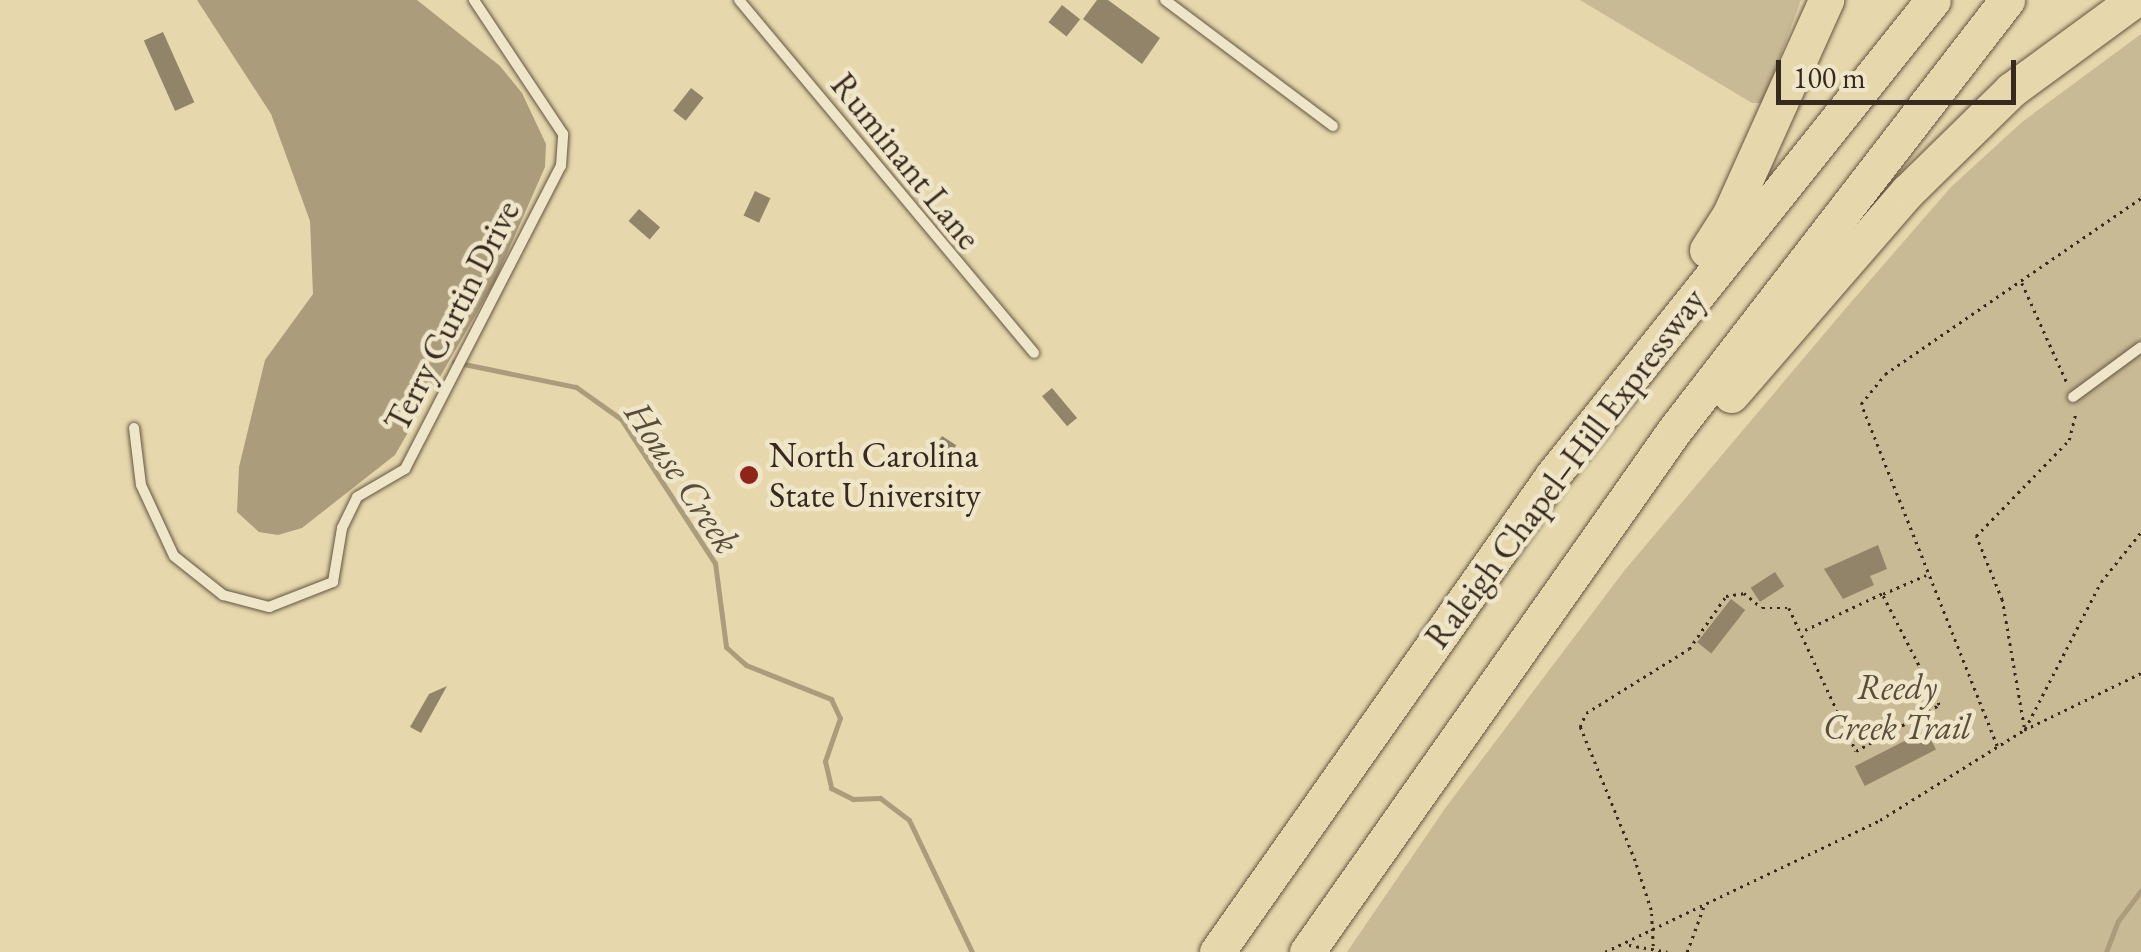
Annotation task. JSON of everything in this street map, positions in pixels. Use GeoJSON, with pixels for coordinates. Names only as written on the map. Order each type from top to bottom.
{"type":"FeatureCollection","features":[{"type":"Feature","properties":{"kind":"highway"},"geometry":{"type":"LineString","coordinates":[[1626,378],[1730,214],[1826,0]]}},
{"type":"Feature","properties":{"kind":"highway","name":"Raleigh Chapel–Hill Expressway"},"geometry":{"type":"LineString","coordinates":[[1214,952],[1626,378],[1934,0]]}},
{"type":"Feature","properties":{"kind":"highway","name":"Raleigh Chapel–Hill Expressway"},"geometry":{"type":"LineString","coordinates":[[1310,952],[1510,655],[2007,0]]}},
{"type":"Feature","properties":{"kind":"highway"},"geometry":{"type":"LineString","coordinates":[[1510,655],[1908,191],[2011,90],[2134,0]]}},
{"type":"Feature","properties":{"kind":"lane","name":"Terry Curtin Drive"},"geometry":{"type":"LineString","coordinates":[[134,428],[140,485],[174,556],[223,595],[269,607],[333,582],[342,528],[357,498],[405,469],[561,166],[563,134],[474,0]]}},
{"type":"Feature","properties":{"kind":"lane","name":"Ruminant Lane"},"geometry":{"type":"LineString","coordinates":[[739,0],[1034,353]]}},
{"type":"Feature","properties":{"kind":"lane"},"geometry":{"type":"LineString","coordinates":[[1165,0],[1334,126]]}},
{"type":"Feature","properties":{"kind":"lane"},"geometry":{"type":"LineString","coordinates":[[2074,397],[2141,346]]}},
{"type":"Feature","properties":{"kind":"path"},"geometry":{"type":"LineString","coordinates":[[1997,746],[1926,576],[1861,404],[1885,374],[2141,198]]}},
{"type":"Feature","properties":{"kind":"path"},"geometry":{"type":"LineString","coordinates":[[2021,282],[2074,397],[2069,440],[1976,536],[2002,600],[2024,730]]}},
{"type":"Feature","properties":{"kind":"path"},"geometry":{"type":"LineString","coordinates":[[2024,730],[2101,582],[2141,532]]}},
{"type":"Feature","properties":{"kind":"path"},"geometry":{"type":"LineString","coordinates":[[1802,632],[1926,576]]}},
{"type":"Feature","properties":{"kind":"path"},"geometry":{"type":"LineString","coordinates":[[1653,946],[1636,861],[1580,726],[1586,714],[1689,649],[1726,596],[1744,593],[1762,608],[1789,608],[1856,751],[1938,705],[1882,594]]}},
{"type":"Feature","properties":{"kind":"path"},"geometry":{"type":"LineString","coordinates":[[1605,952],[1880,820],[2024,730],[2141,673]]}},
{"type":"Feature","properties":{"kind":"path"},"geometry":{"type":"LineString","coordinates":[[1687,952],[1704,903]]}},
{"type":"Feature","properties":{"kind":"path"},"geometry":{"type":"LineString","coordinates":[[1627,944],[1663,951]]}},
{"type":"Feature","properties":{"kind":"green space"},"geometry":{"type":"Polygon","coordinates":[[[1580,0],[1801,0],[1763,103],[1752,103],[1580,0]]]}},
{"type":"Feature","properties":{"kind":"green space","name":"Reedy Creek Trail"},"geometry":{"type":"Polygon","coordinates":[[[2141,34],[2141,952],[1347,952],[1446,807],[1624,571],[1846,308],[1951,187],[2022,122],[2141,34]]]}},
{"type":"Feature","properties":{"kind":"shaded area"},"geometry":{"type":"Polygon","coordinates":[[[197,0],[417,0],[500,66],[522,93],[546,144],[545,167],[495,281],[395,455],[302,528],[278,535],[259,532],[237,512],[239,467],[265,360],[313,294],[310,221],[271,114],[197,0]]]}},
{"type":"Feature","properties":{"kind":"building"},"geometry":{"type":"Polygon","coordinates":[[[1097,0],[1108,0],[1160,38],[1142,64],[1083,19],[1097,0]]]}},
{"type":"Feature","properties":{"kind":"building"},"geometry":{"type":"Polygon","coordinates":[[[1062,5],[1080,19],[1067,36],[1048,22],[1062,5]]]}},
{"type":"Feature","properties":{"kind":"building"},"geometry":{"type":"Polygon","coordinates":[[[163,32],[194,102],[175,111],[144,41],[163,32]]]}},
{"type":"Feature","properties":{"kind":"building"},"geometry":{"type":"Polygon","coordinates":[[[691,88],[704,98],[686,121],[673,111],[691,88]]]}},
{"type":"Feature","properties":{"kind":"building"},"geometry":{"type":"Polygon","coordinates":[[[755,191],[770,198],[759,223],[744,215],[755,191]]]}},
{"type":"Feature","properties":{"kind":"building"},"geometry":{"type":"Polygon","coordinates":[[[639,209],[660,227],[650,239],[629,221],[639,209]]]}},
{"type":"Feature","properties":{"kind":"building"},"geometry":{"type":"Polygon","coordinates":[[[1052,388],[1077,418],[1067,426],[1042,396],[1052,388]]]}},
{"type":"Feature","properties":{"kind":"building"},"geometry":{"type":"Polygon","coordinates":[[[942,436],[956,445],[940,470],[926,461],[942,436]]]}},
{"type":"Feature","properties":{"kind":"building"},"geometry":{"type":"Polygon","coordinates":[[[1878,545],[1887,569],[1870,576],[1874,585],[1843,599],[1824,569],[1878,545]]]}},
{"type":"Feature","properties":{"kind":"building"},"geometry":{"type":"Polygon","coordinates":[[[1775,572],[1784,586],[1760,602],[1751,588],[1775,572]]]}},
{"type":"Feature","properties":{"kind":"building"},"geometry":{"type":"Polygon","coordinates":[[[1731,599],[1745,610],[1711,653],[1697,642],[1731,599]]]}},
{"type":"Feature","properties":{"kind":"building"},"geometry":{"type":"Polygon","coordinates":[[[447,686],[421,733],[410,727],[429,694],[447,686]]]}},
{"type":"Feature","properties":{"kind":"building"},"geometry":{"type":"Polygon","coordinates":[[[1926,730],[1936,750],[1865,786],[1855,766],[1926,730]]]}},
{"type":"Feature","properties":{"kind":"waterway","name":"House Creek"},"geometry":{"type":"LineString","coordinates":[[454,362],[576,387],[621,419],[715,563],[726,647],[746,665],[831,699],[840,718],[825,761],[831,788],[853,799],[880,798],[909,820],[972,952]]}},
{"type":"Feature","properties":{"kind":"waterway"},"geometry":{"type":"LineString","coordinates":[[2106,952],[2118,921],[2141,891]]}},
{"type":"Feature","properties":{"kind":"place","name":"North Carolina State University"},"geometry":{"type":"Point","coordinates":[749,475]}}]}
